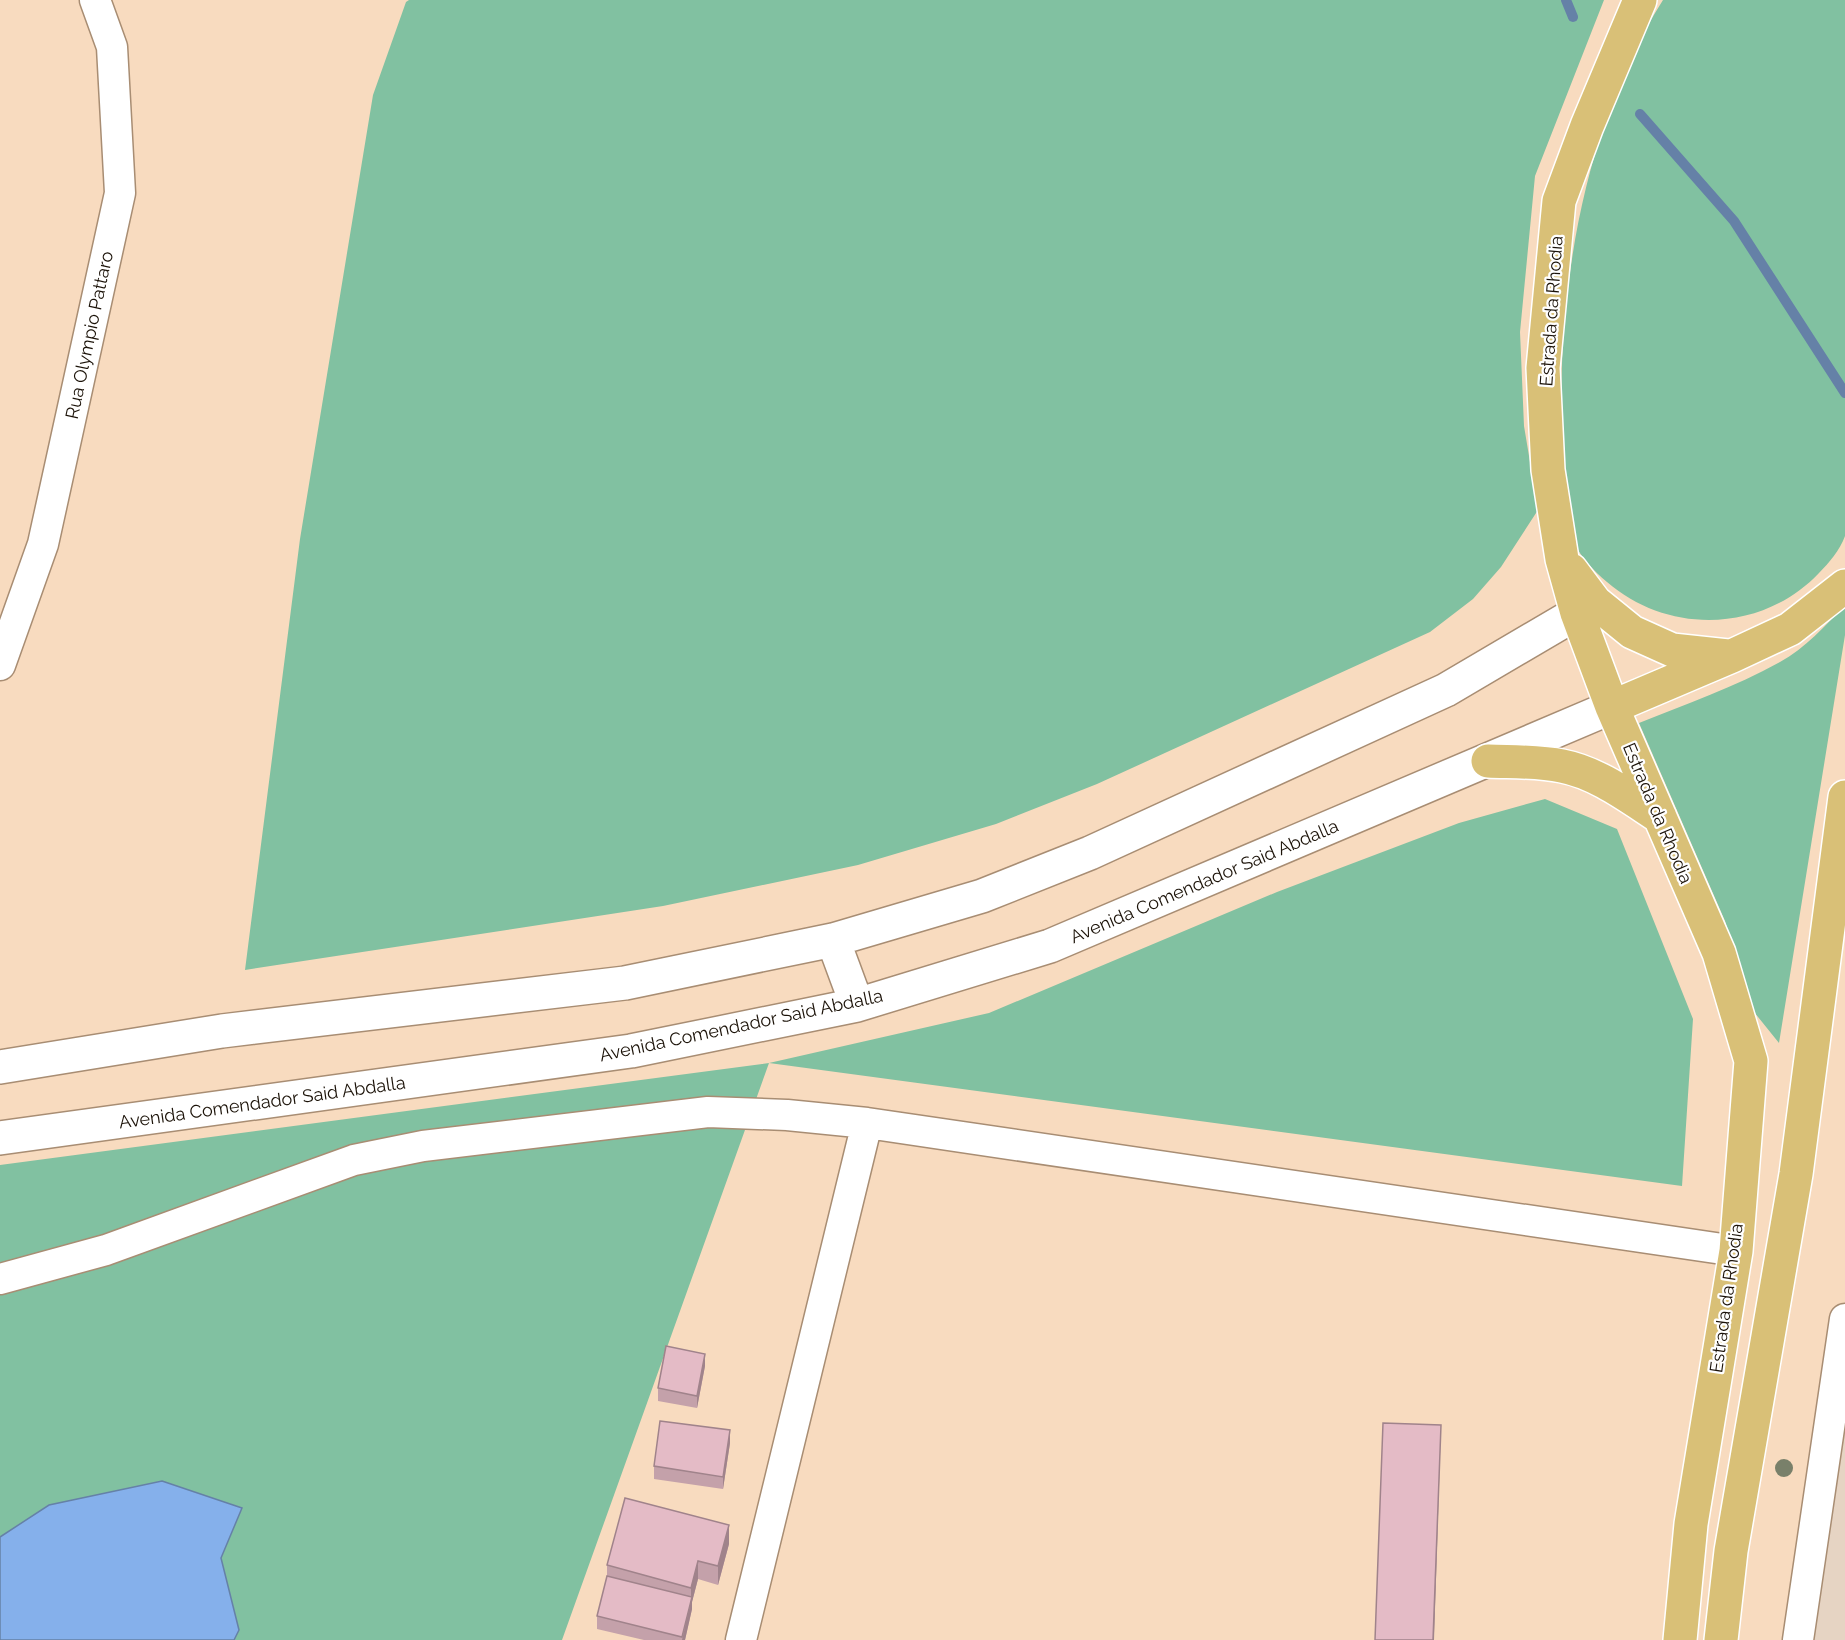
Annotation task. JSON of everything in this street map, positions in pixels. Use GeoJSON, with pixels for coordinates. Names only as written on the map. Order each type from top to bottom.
{"type":"FeatureCollection","features":[{"type":"Feature","properties":{"kind":"main road","name":"Estrada da Rhodia"},"geometry":{"type":"LineString","coordinates":[[1640,0],[1559,201],[1543,368],[1548,470],[1562,559],[1577,613],[1612,707],[1719,953],[1751,1061],[1736,1251],[1691,1524],[1680,1640]]}},
{"type":"Feature","properties":{"kind":"main road"},"geometry":{"type":"LineString","coordinates":[[1562,559],[1595,602],[1632,632],[1672,650],[1732,656]]}},
{"type":"Feature","properties":{"kind":"main road"},"geometry":{"type":"LineString","coordinates":[[1612,707],[1790,629],[1845,586]]}},
{"type":"Feature","properties":{"kind":"main road"},"geometry":{"type":"LineString","coordinates":[[1488,760],[1562,766],[1572,769],[1611,785],[1660,817]]}},
{"type":"Feature","properties":{"kind":"main road"},"geometry":{"type":"LineString","coordinates":[[1721,1640],[1731,1551],[1796,1174],[1845,797]]}},
{"type":"Feature","properties":{"kind":"street","name":"Rua Olympio Pattaro"},"geometry":{"type":"LineString","coordinates":[[0,663],[43,544],[120,193],[112,47],[95,0]]}},
{"type":"Feature","properties":{"kind":"street"},"geometry":{"type":"LineString","coordinates":[[0,1067],[222,1031],[625,983],[833,940],[982,896],[1090,853],[1446,690],[1577,613]]}},
{"type":"Feature","properties":{"kind":"street","name":"Avenida Comendador Said Abdalla"},"geometry":{"type":"LineString","coordinates":[[0,1138],[631,1051],[857,1005],[1050,946],[1612,707]]}},
{"type":"Feature","properties":{"kind":"street"},"geometry":{"type":"LineString","coordinates":[[833,940],[857,1005]]}},
{"type":"Feature","properties":{"kind":"street"},"geometry":{"type":"LineString","coordinates":[[0,1279],[106,1250],[354,1160],[423,1146],[708,1112],[787,1115],[867,1124],[1736,1251]]}},
{"type":"Feature","properties":{"kind":"street"},"geometry":{"type":"LineString","coordinates":[[741,1640],[867,1124]]}},
{"type":"Feature","properties":{"kind":"street"},"geometry":{"type":"LineString","coordinates":[[1798,1640],[1845,1319]]}},
{"type":"Feature","properties":{"kind":"shaded area"},"geometry":{"type":"Polygon","coordinates":[[[1845,1419],[1845,1640],[1811,1640],[1845,1419]]]}},
{"type":"Feature","properties":{"kind":"green space"},"geometry":{"type":"Polygon","coordinates":[[[409,0],[1604,0],[1535,176],[1520,332],[1524,426],[1538,510],[1501,567],[1473,599],[1430,632],[1097,784],[996,824],[858,865],[663,906],[245,970],[300,539],[373,95],[406,2],[409,0]]]}},
{"type":"Feature","properties":{"kind":"green space"},"geometry":{"type":"Polygon","coordinates":[[[1663,0],[1845,0],[1845,536],[1827,565],[1796,593],[1770,607],[1743,616],[1714,620],[1686,618],[1658,611],[1631,599],[1592,568],[1573,539],[1564,466],[1561,393],[1564,334],[1570,275],[1580,216],[1594,158],[1612,102],[1635,49],[1663,0]]]}},
{"type":"Feature","properties":{"kind":"green space"},"geometry":{"type":"Polygon","coordinates":[[[1845,604],[1845,635],[1779,1043],[1750,1007],[1725,921],[1639,723],[1728,687],[1780,662],[1815,636],[1845,604]]]}},
{"type":"Feature","properties":{"kind":"green space"},"geometry":{"type":"Polygon","coordinates":[[[1545,799],[1617,829],[1693,1019],[1682,1186],[769,1063],[989,1013],[1277,892],[1459,823],[1545,799]]]}},
{"type":"Feature","properties":{"kind":"green space"},"geometry":{"type":"Polygon","coordinates":[[[769,1063],[562,1640],[234,1640],[239,1630],[221,1558],[242,1508],[49,1505],[0,1537],[0,1165],[769,1063]]]}},
{"type":"Feature","properties":{"kind":"water"},"geometry":{"type":"Polygon","coordinates":[[[162,1481],[242,1508],[221,1558],[239,1630],[234,1640],[0,1640],[0,1537],[49,1505],[162,1481]]]}},
{"type":"Feature","properties":{"kind":"building"},"geometry":{"type":"Polygon","coordinates":[[[666,1346],[705,1354],[697,1396],[658,1388],[666,1346]]]}},
{"type":"Feature","properties":{"kind":"building"},"geometry":{"type":"Polygon","coordinates":[[[660,1421],[730,1430],[723,1477],[654,1466],[660,1421]]]}},
{"type":"Feature","properties":{"kind":"building"},"geometry":{"type":"Polygon","coordinates":[[[1383,1423],[1441,1425],[1433,1640],[1375,1640],[1383,1423]]]}},
{"type":"Feature","properties":{"kind":"building"},"geometry":{"type":"Polygon","coordinates":[[[625,1498],[729,1525],[718,1566],[698,1561],[691,1588],[607,1565],[625,1498]]]}},
{"type":"Feature","properties":{"kind":"building"},"geometry":{"type":"Polygon","coordinates":[[[607,1576],[692,1597],[682,1637],[597,1616],[607,1576]]]}},
{"type":"Feature","properties":{"kind":"waterway"},"geometry":{"type":"LineString","coordinates":[[1566,0],[1573,17]]}},
{"type":"Feature","properties":{"kind":"waterway"},"geometry":{"type":"LineString","coordinates":[[1640,114],[1734,221],[1845,393]]}}]}
